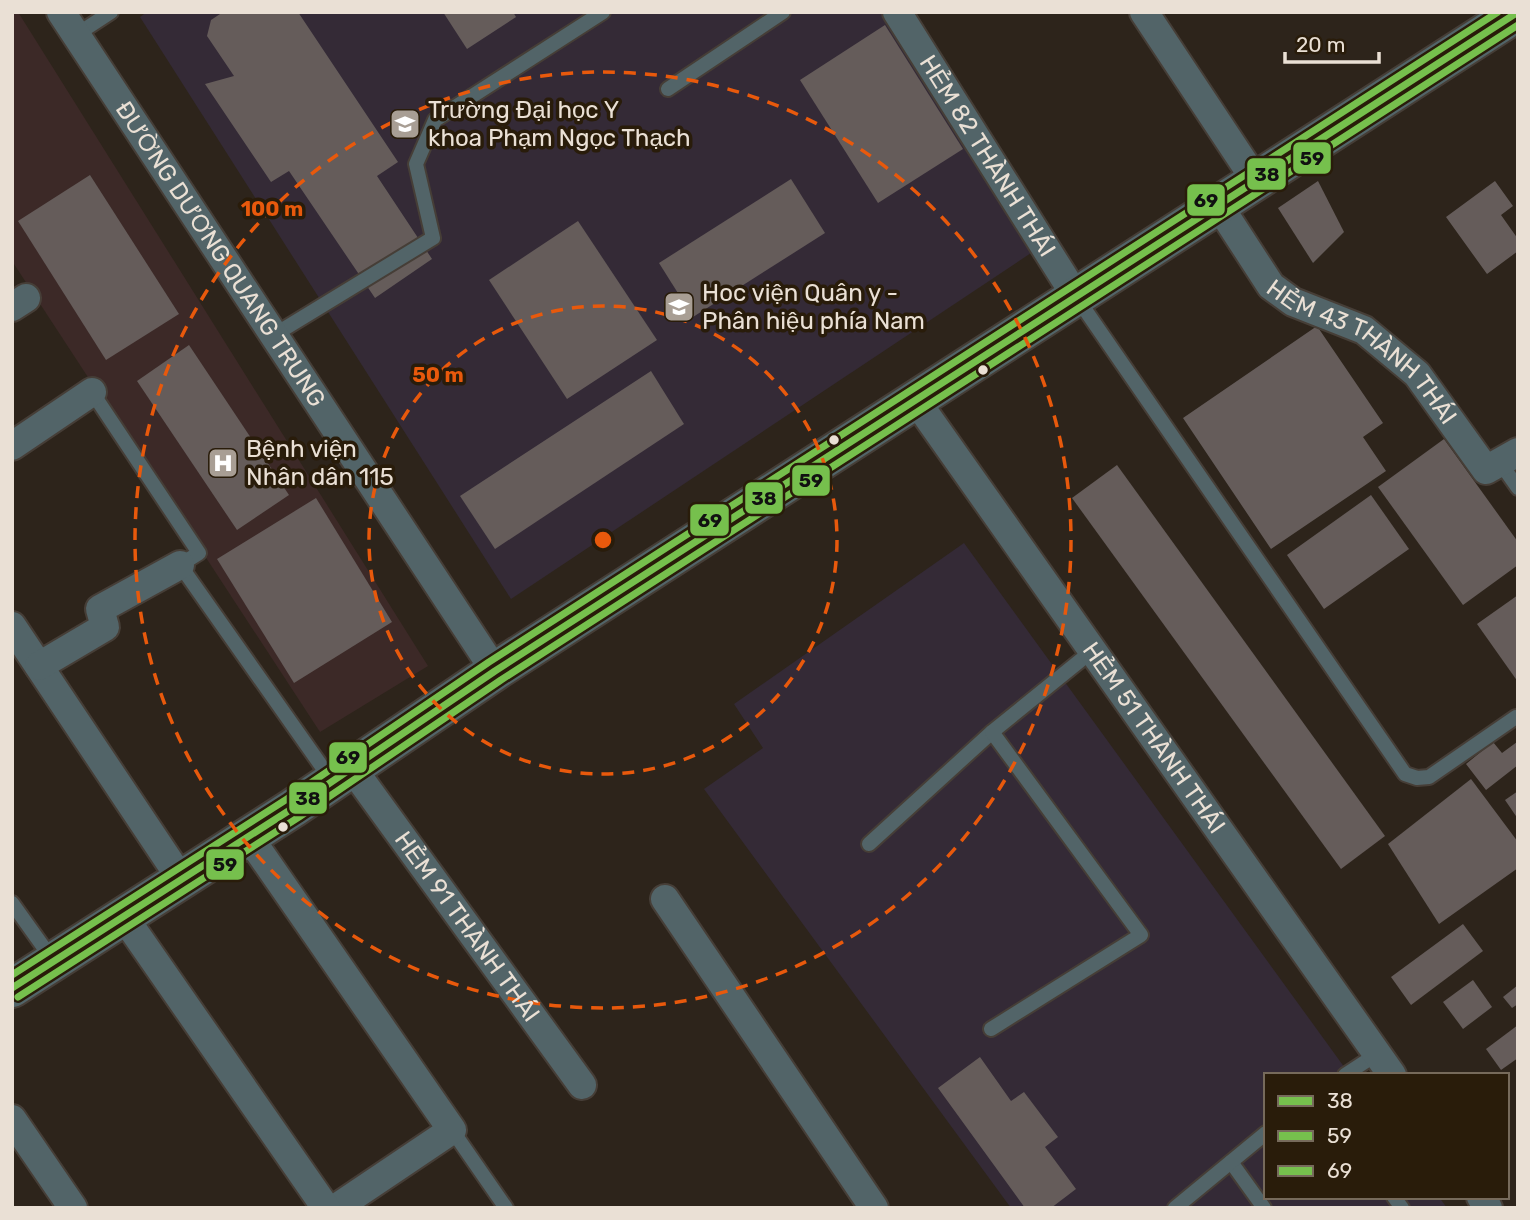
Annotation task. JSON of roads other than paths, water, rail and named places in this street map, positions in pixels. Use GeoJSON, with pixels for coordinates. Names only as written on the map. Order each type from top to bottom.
{"type":"FeatureCollection","features":[{"type":"Feature","properties":{"kind":"main road"},"geometry":{"type":"LineString","coordinates":[[12,988],[249,837],[495,671],[917,402],[1518,12]]}},
{"type":"Feature","properties":{"kind":"street","name":"HẺM 82 THÀNH THÁI"},"geometry":{"type":"LineString","coordinates":[[897,12],[1077,298]]}},
{"type":"Feature","properties":{"kind":"street"},"geometry":{"type":"LineString","coordinates":[[1144,12],[1256,181]]}},
{"type":"Feature","properties":{"kind":"street","name":"ĐƯỜNG DƯƠNG QUANG TRUNG"},"geometry":{"type":"LineString","coordinates":[[69,24],[495,671]]}},
{"type":"Feature","properties":{"kind":"street","name":"HẺM 43 THÀNH THÁI"},"geometry":{"type":"LineString","coordinates":[[1219,206],[1271,286],[1293,302],[1364,330],[1417,374],[1486,470],[1509,458]]}},
{"type":"Feature","properties":{"kind":"street"},"geometry":{"type":"LineString","coordinates":[[12,446],[92,392]]}},
{"type":"Feature","properties":{"kind":"street","name":"HẺM 51 THÀNH THÁI"},"geometry":{"type":"LineString","coordinates":[[917,402],[1384,1064]]}},
{"type":"Feature","properties":{"kind":"street"},"geometry":{"type":"LineString","coordinates":[[39,666],[105,627],[100,609],[180,565]]}},
{"type":"Feature","properties":{"kind":"street"},"geometry":{"type":"LineString","coordinates":[[12,626],[181,879]]}},
{"type":"Feature","properties":{"kind":"street","name":"HẺM 91 THÀNH THÁI"},"geometry":{"type":"LineString","coordinates":[[342,775],[582,1085]]}},
{"type":"Feature","properties":{"kind":"street"},"geometry":{"type":"LineString","coordinates":[[249,837],[452,1130],[336,1208]]}},
{"type":"Feature","properties":{"kind":"street"},"geometry":{"type":"LineString","coordinates":[[665,899],[874,1208]]}},
{"type":"Feature","properties":{"kind":"street"},"geometry":{"type":"LineString","coordinates":[[124,917],[326,1208]]}},
{"type":"Feature","properties":{"kind":"street"},"geometry":{"type":"LineString","coordinates":[[12,1119],[73,1208]]}},
{"type":"Feature","properties":{"kind":"lane"},"geometry":{"type":"LineString","coordinates":[[69,24],[111,12]]}},
{"type":"Feature","properties":{"kind":"lane"},"geometry":{"type":"LineString","coordinates":[[274,335],[433,238],[416,164],[435,120],[603,12]]}},
{"type":"Feature","properties":{"kind":"lane"},"geometry":{"type":"LineString","coordinates":[[668,89],[783,12]]}},
{"type":"Feature","properties":{"kind":"lane"},"geometry":{"type":"LineString","coordinates":[[1077,298],[1405,774],[1417,778],[1429,777],[1516,717]]}},
{"type":"Feature","properties":{"kind":"lane"},"geometry":{"type":"LineString","coordinates":[[92,392],[198,552],[180,565],[342,775]]}},
{"type":"Feature","properties":{"kind":"lane"},"geometry":{"type":"LineString","coordinates":[[1509,458],[1518,488]]}},
{"type":"Feature","properties":{"kind":"lane"},"geometry":{"type":"LineString","coordinates":[[869,844],[992,732],[1092,651]]}},
{"type":"Feature","properties":{"kind":"lane"},"geometry":{"type":"LineString","coordinates":[[991,1029],[1141,935],[992,732]]}},
{"type":"Feature","properties":{"kind":"lane"},"geometry":{"type":"LineString","coordinates":[[12,903],[53,962]]}},
{"type":"Feature","properties":{"kind":"lane"},"geometry":{"type":"LineString","coordinates":[[1352,1073],[1384,1064]]}},
{"type":"Feature","properties":{"kind":"lane"},"geometry":{"type":"LineString","coordinates":[[452,1130],[506,1208]]}},
{"type":"Feature","properties":{"kind":"lane"},"geometry":{"type":"LineString","coordinates":[[1175,1208],[1264,1135]]}},
{"type":"Feature","properties":{"kind":"lane"},"geometry":{"type":"LineString","coordinates":[[1231,1162],[1264,1208]]}},
{"type":"Feature","properties":{"kind":"place","name":"Trường Đại học Y khoa Phạm Ngọc Thạch"},"geometry":{"type":"Point","coordinates":[405,124]}},
{"type":"Feature","properties":{"kind":"place","name":"Hoc viện Quân y - Phân hiệu phía Nam"},"geometry":{"type":"Point","coordinates":[679,307]}},
{"type":"Feature","properties":{"kind":"place","name":"Bệnh viện Nhân dân 115"},"geometry":{"type":"Point","coordinates":[223,463]}}]}
